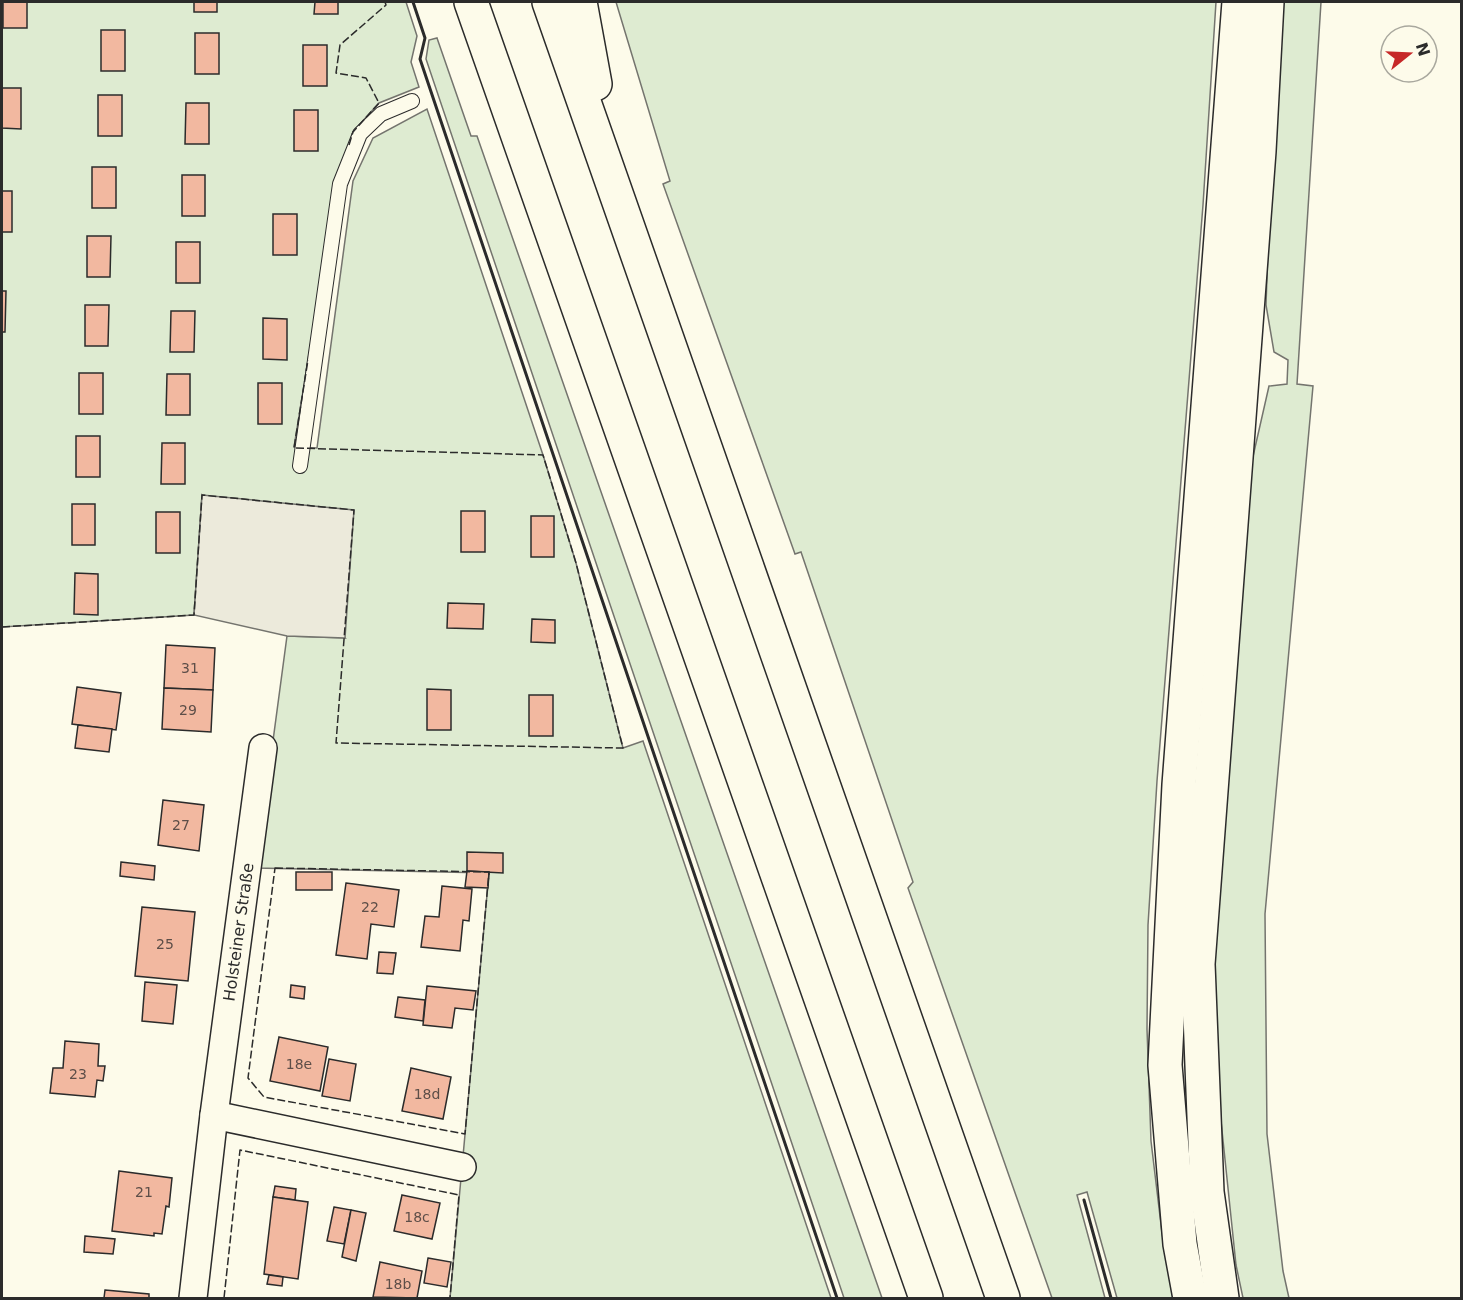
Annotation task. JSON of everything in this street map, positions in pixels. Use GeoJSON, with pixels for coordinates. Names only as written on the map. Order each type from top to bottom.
{"type":"FeatureCollection","features":[{"type":"Feature","properties":{"kind":"highway"},"geometry":{"type":"LineString","coordinates":[[471,2],[926,1299]]}},
{"type":"Feature","properties":{"kind":"highway"},"geometry":{"type":"LineString","coordinates":[[549,2],[1003,1299]]}},
{"type":"Feature","properties":{"kind":"highway"},"geometry":{"type":"LineString","coordinates":[[580,2],[611,178]]}},
{"type":"Feature","properties":{"kind":"highway"},"geometry":{"type":"LineString","coordinates":[[1190,1299],[1180,1244],[1165,1065],[1179,785],[1239,2]]}},
{"type":"Feature","properties":{"kind":"highway"},"geometry":{"type":"LineString","coordinates":[[1222,1299],[1207,1192],[1198,964],[1260,151],[1267,2]]}},
{"type":"Feature","properties":{"kind":"street","name":"Holsteiner Straße"},"geometry":{"type":"LineString","coordinates":[[193,1299],[214,1115],[263,748]]}},
{"type":"Feature","properties":{"kind":"street"},"geometry":{"type":"LineString","coordinates":[[214,1115],[462,1167]]}},
{"type":"Feature","properties":{"kind":"lane"},"geometry":{"type":"LineString","coordinates":[[300,466],[340,184],[360,134],[381,114],[412,100]]}},
{"type":"Feature","properties":{"kind":"green space"},"geometry":{"type":"Polygon","coordinates":[[[2,2],[406,2],[417,36],[411,62],[419,87],[379,103],[353,132],[337,180],[294,447],[317,448],[353,181],[373,138],[427,109],[543,455],[576,563],[623,748],[643,741],[831,1298],[450,1298],[489,873],[256,868],[287,636],[345,638],[202,495],[194,615],[2,627],[2,2]]]}},
{"type":"Feature","properties":{"kind":"green space"},"geometry":{"type":"Polygon","coordinates":[[[616,2],[1216,2],[1203,205],[1157,781],[1148,925],[1147,1029],[1151,1141],[1162,1233],[1173,1298],[1117,1298],[1087,1192],[1077,1195],[1105,1298],[1052,1298],[908,888],[913,882],[801,552],[795,554],[663,184],[670,181],[616,2]]]}},
{"type":"Feature","properties":{"kind":"green space"},"geometry":{"type":"Polygon","coordinates":[[[1282,2],[1321,2],[1297,384],[1313,386],[1265,914],[1267,1134],[1283,1271],[1289,1298],[1243,1298],[1236,1265],[1221,1121],[1214,960],[1249,474],[1269,386],[1287,384],[1288,360],[1274,352],[1266,305],[1282,2]]]}},
{"type":"Feature","properties":{"kind":"green space"},"geometry":{"type":"Polygon","coordinates":[[[437,38],[471,136],[477,136],[882,1298],[844,1298],[426,59],[429,40],[437,38]]]}},
{"type":"Feature","properties":{"kind":"shaded area"},"geometry":{"type":"Polygon","coordinates":[[[202,495],[354,510],[345,638],[287,636],[194,615],[202,495]]]}},
{"type":"Feature","properties":{"kind":"building"},"geometry":{"type":"Polygon","coordinates":[[[3,2],[27,2],[27,28],[3,28],[3,2]]]}},
{"type":"Feature","properties":{"kind":"building"},"geometry":{"type":"Polygon","coordinates":[[[194,2],[217,2],[217,12],[194,12],[194,2]]]}},
{"type":"Feature","properties":{"kind":"building"},"geometry":{"type":"Polygon","coordinates":[[[315,2],[338,2],[338,14],[314,14],[315,2]]]}},
{"type":"Feature","properties":{"kind":"building"},"geometry":{"type":"Polygon","coordinates":[[[101,30],[125,30],[125,71],[101,71],[101,30]]]}},
{"type":"Feature","properties":{"kind":"building"},"geometry":{"type":"Polygon","coordinates":[[[195,33],[219,33],[219,74],[195,74],[195,33]]]}},
{"type":"Feature","properties":{"kind":"building"},"geometry":{"type":"Polygon","coordinates":[[[303,45],[327,45],[327,86],[303,86],[303,45]]]}},
{"type":"Feature","properties":{"kind":"building"},"geometry":{"type":"Polygon","coordinates":[[[2,88],[21,88],[21,129],[2,128],[2,88]]]}},
{"type":"Feature","properties":{"kind":"building"},"geometry":{"type":"Polygon","coordinates":[[[98,95],[122,95],[122,136],[98,136],[98,95]]]}},
{"type":"Feature","properties":{"kind":"building"},"geometry":{"type":"Polygon","coordinates":[[[186,103],[209,103],[209,144],[185,144],[186,103]]]}},
{"type":"Feature","properties":{"kind":"building"},"geometry":{"type":"Polygon","coordinates":[[[294,110],[318,110],[318,151],[294,151],[294,110]]]}},
{"type":"Feature","properties":{"kind":"building"},"geometry":{"type":"Polygon","coordinates":[[[92,167],[116,167],[116,208],[92,208],[92,167]]]}},
{"type":"Feature","properties":{"kind":"building"},"geometry":{"type":"Polygon","coordinates":[[[182,175],[205,175],[205,216],[182,216],[182,175]]]}},
{"type":"Feature","properties":{"kind":"building"},"geometry":{"type":"Polygon","coordinates":[[[2,191],[12,191],[12,232],[2,232],[2,191]]]}},
{"type":"Feature","properties":{"kind":"building"},"geometry":{"type":"Polygon","coordinates":[[[273,214],[297,214],[297,255],[273,255],[273,214]]]}},
{"type":"Feature","properties":{"kind":"building"},"geometry":{"type":"Polygon","coordinates":[[[87,236],[111,236],[110,277],[87,277],[87,236]]]}},
{"type":"Feature","properties":{"kind":"building"},"geometry":{"type":"Polygon","coordinates":[[[176,242],[200,242],[200,283],[176,283],[176,242]]]}},
{"type":"Feature","properties":{"kind":"building"},"geometry":{"type":"Polygon","coordinates":[[[2,291],[6,291],[5,332],[2,332],[2,291]]]}},
{"type":"Feature","properties":{"kind":"building"},"geometry":{"type":"Polygon","coordinates":[[[85,305],[109,305],[108,346],[85,346],[85,305]]]}},
{"type":"Feature","properties":{"kind":"building"},"geometry":{"type":"Polygon","coordinates":[[[171,311],[195,311],[194,352],[170,352],[171,311]]]}},
{"type":"Feature","properties":{"kind":"building"},"geometry":{"type":"Polygon","coordinates":[[[263,318],[287,319],[287,360],[263,359],[263,318]]]}},
{"type":"Feature","properties":{"kind":"building"},"geometry":{"type":"Polygon","coordinates":[[[79,373],[103,373],[103,414],[79,414],[79,373]]]}},
{"type":"Feature","properties":{"kind":"building"},"geometry":{"type":"Polygon","coordinates":[[[167,374],[190,374],[190,415],[166,415],[167,374]]]}},
{"type":"Feature","properties":{"kind":"building"},"geometry":{"type":"Polygon","coordinates":[[[258,383],[282,383],[282,424],[258,424],[258,383]]]}},
{"type":"Feature","properties":{"kind":"building"},"geometry":{"type":"Polygon","coordinates":[[[76,436],[100,436],[100,477],[76,477],[76,436]]]}},
{"type":"Feature","properties":{"kind":"building"},"geometry":{"type":"Polygon","coordinates":[[[162,443],[185,443],[185,484],[161,484],[162,443]]]}},
{"type":"Feature","properties":{"kind":"building"},"geometry":{"type":"Polygon","coordinates":[[[72,504],[95,504],[95,545],[72,545],[72,504]]]}},
{"type":"Feature","properties":{"kind":"building"},"geometry":{"type":"Polygon","coordinates":[[[461,511],[485,511],[485,552],[461,552],[461,511]]]}},
{"type":"Feature","properties":{"kind":"building"},"geometry":{"type":"Polygon","coordinates":[[[156,512],[180,512],[180,553],[156,553],[156,512]]]}},
{"type":"Feature","properties":{"kind":"building"},"geometry":{"type":"Polygon","coordinates":[[[531,516],[554,516],[554,557],[531,557],[531,516]]]}},
{"type":"Feature","properties":{"kind":"building"},"geometry":{"type":"Polygon","coordinates":[[[75,573],[98,574],[98,615],[74,614],[75,573]]]}},
{"type":"Feature","properties":{"kind":"building"},"geometry":{"type":"Polygon","coordinates":[[[448,603],[484,604],[483,629],[447,628],[448,603]]]}},
{"type":"Feature","properties":{"kind":"building"},"geometry":{"type":"Polygon","coordinates":[[[532,619],[555,620],[555,643],[531,642],[532,619]]]}},
{"type":"Feature","properties":{"kind":"building"},"geometry":{"type":"Polygon","coordinates":[[[166,645],[215,648],[213,690],[164,688],[166,645]]]}},
{"type":"Feature","properties":{"kind":"building"},"geometry":{"type":"Polygon","coordinates":[[[77,687],[121,693],[116,730],[72,724],[77,687]]]}},
{"type":"Feature","properties":{"kind":"building"},"geometry":{"type":"Polygon","coordinates":[[[164,688],[213,690],[211,732],[162,729],[164,688]]]}},
{"type":"Feature","properties":{"kind":"building"},"geometry":{"type":"Polygon","coordinates":[[[427,689],[451,690],[451,730],[427,730],[427,689]]]}},
{"type":"Feature","properties":{"kind":"building"},"geometry":{"type":"Polygon","coordinates":[[[529,695],[553,695],[553,736],[529,736],[529,695]]]}},
{"type":"Feature","properties":{"kind":"building"},"geometry":{"type":"Polygon","coordinates":[[[78,725],[112,729],[109,752],[75,748],[78,725]]]}},
{"type":"Feature","properties":{"kind":"building"},"geometry":{"type":"Polygon","coordinates":[[[163,800],[204,805],[199,851],[158,845],[163,800]]]}},
{"type":"Feature","properties":{"kind":"building"},"geometry":{"type":"Polygon","coordinates":[[[467,852],[503,853],[503,873],[467,871],[467,852]]]}},
{"type":"Feature","properties":{"kind":"building"},"geometry":{"type":"Polygon","coordinates":[[[121,862],[155,866],[154,880],[120,876],[121,862]]]}},
{"type":"Feature","properties":{"kind":"building"},"geometry":{"type":"Polygon","coordinates":[[[467,871],[489,872],[488,888],[465,887],[467,871]]]}},
{"type":"Feature","properties":{"kind":"building"},"geometry":{"type":"Polygon","coordinates":[[[296,872],[332,872],[332,890],[296,890],[296,872]]]}},
{"type":"Feature","properties":{"kind":"building"},"geometry":{"type":"Polygon","coordinates":[[[346,883],[399,890],[394,927],[371,924],[367,959],[336,955],[346,883]]]}},
{"type":"Feature","properties":{"kind":"building"},"geometry":{"type":"Polygon","coordinates":[[[442,886],[472,889],[469,921],[463,920],[460,951],[421,947],[425,916],[439,917],[442,886]]]}},
{"type":"Feature","properties":{"kind":"building"},"geometry":{"type":"Polygon","coordinates":[[[142,907],[195,912],[188,981],[135,976],[142,907]]]}},
{"type":"Feature","properties":{"kind":"building"},"geometry":{"type":"Polygon","coordinates":[[[379,952],[396,953],[393,974],[377,973],[379,952]]]}},
{"type":"Feature","properties":{"kind":"building"},"geometry":{"type":"Polygon","coordinates":[[[145,982],[177,985],[173,1024],[142,1021],[145,982]]]}},
{"type":"Feature","properties":{"kind":"building"},"geometry":{"type":"Polygon","coordinates":[[[291,985],[305,987],[304,999],[290,997],[291,985]]]}},
{"type":"Feature","properties":{"kind":"building"},"geometry":{"type":"Polygon","coordinates":[[[427,986],[476,991],[473,1010],[455,1008],[452,1028],[423,1025],[427,986]]]}},
{"type":"Feature","properties":{"kind":"building"},"geometry":{"type":"Polygon","coordinates":[[[398,997],[425,1000],[423,1021],[395,1017],[398,997]]]}},
{"type":"Feature","properties":{"kind":"building"},"geometry":{"type":"Polygon","coordinates":[[[279,1037],[328,1047],[320,1091],[270,1081],[279,1037]]]}},
{"type":"Feature","properties":{"kind":"building"},"geometry":{"type":"Polygon","coordinates":[[[65,1041],[99,1044],[98,1066],[105,1066],[103,1081],[97,1080],[95,1097],[50,1093],[53,1068],[63,1068],[65,1041]]]}},
{"type":"Feature","properties":{"kind":"building"},"geometry":{"type":"Polygon","coordinates":[[[329,1059],[356,1064],[350,1101],[322,1096],[329,1059]]]}},
{"type":"Feature","properties":{"kind":"building"},"geometry":{"type":"Polygon","coordinates":[[[411,1068],[451,1077],[443,1119],[402,1111],[411,1068]]]}},
{"type":"Feature","properties":{"kind":"building"},"geometry":{"type":"Polygon","coordinates":[[[119,1171],[172,1178],[169,1207],[166,1206],[162,1234],[154,1233],[154,1236],[112,1231],[119,1171]]]}},
{"type":"Feature","properties":{"kind":"building"},"geometry":{"type":"Polygon","coordinates":[[[275,1186],[296,1189],[295,1200],[273,1197],[275,1186]]]}},
{"type":"Feature","properties":{"kind":"building"},"geometry":{"type":"Polygon","coordinates":[[[402,1195],[440,1203],[432,1239],[394,1231],[402,1195]]]}},
{"type":"Feature","properties":{"kind":"building"},"geometry":{"type":"Polygon","coordinates":[[[273,1197],[308,1202],[298,1279],[264,1274],[273,1197]]]}},
{"type":"Feature","properties":{"kind":"building"},"geometry":{"type":"Polygon","coordinates":[[[334,1207],[351,1210],[344,1244],[327,1241],[334,1207]]]}},
{"type":"Feature","properties":{"kind":"building"},"geometry":{"type":"Polygon","coordinates":[[[351,1210],[366,1213],[356,1261],[342,1257],[351,1210]]]}},
{"type":"Feature","properties":{"kind":"building"},"geometry":{"type":"Polygon","coordinates":[[[85,1236],[115,1239],[113,1254],[84,1252],[85,1236]]]}},
{"type":"Feature","properties":{"kind":"building"},"geometry":{"type":"Polygon","coordinates":[[[428,1258],[451,1262],[447,1287],[424,1283],[428,1258]]]}},
{"type":"Feature","properties":{"kind":"building"},"geometry":{"type":"Polygon","coordinates":[[[380,1262],[422,1271],[417,1298],[373,1297],[380,1262]]]}},
{"type":"Feature","properties":{"kind":"building"},"geometry":{"type":"Polygon","coordinates":[[[269,1275],[283,1277],[282,1286],[267,1284],[269,1275]]]}},
{"type":"Feature","properties":{"kind":"building"},"geometry":{"type":"Polygon","coordinates":[[[105,1290],[149,1294],[149,1298],[104,1298],[105,1290]]]}},
{"type":"Feature","properties":{"kind":"fence"},"geometry":{"type":"LineString","coordinates":[[349,145],[353,132],[379,103],[366,78],[336,73],[340,45],[386,5],[385,2]]}},
{"type":"Feature","properties":{"kind":"fence"},"geometry":{"type":"LineString","coordinates":[[2,627],[194,615],[202,495],[354,510],[336,743],[623,748],[576,563],[543,455],[294,448],[308,360]]}},
{"type":"Feature","properties":{"kind":"fence"},"geometry":{"type":"LineString","coordinates":[[275,868],[489,872],[465,1134],[264,1097],[248,1078],[275,868]]}},
{"type":"Feature","properties":{"kind":"fence"},"geometry":{"type":"LineString","coordinates":[[224,1298],[240,1150],[459,1195],[450,1298]]}},
{"type":"Feature","properties":{"kind":"wall"},"geometry":{"type":"LineString","coordinates":[[413,2],[425,38],[420,59],[837,1298]]}},
{"type":"Feature","properties":{"kind":"wall"},"geometry":{"type":"LineString","coordinates":[[1084,1200],[1111,1298]]}}]}
